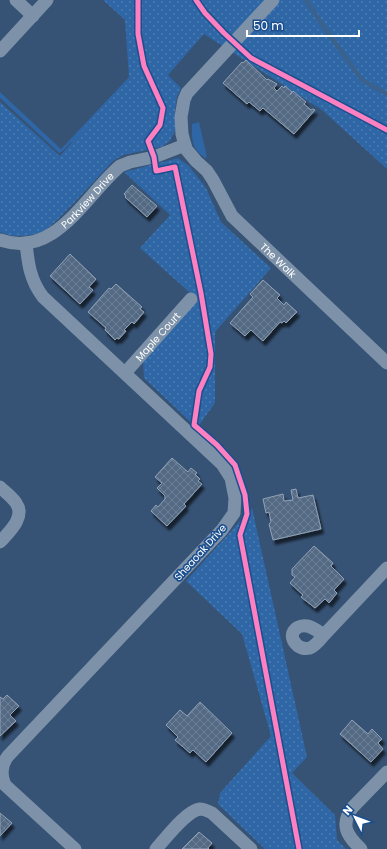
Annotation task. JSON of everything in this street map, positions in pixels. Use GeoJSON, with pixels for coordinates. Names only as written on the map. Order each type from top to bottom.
{"type":"FeatureCollection","features":[{"type":"Feature","properties":{"kind":"street"},"geometry":{"type":"LineString","coordinates":[[16,0],[32,16]]}},
{"type":"Feature","properties":{"kind":"street"},"geometry":{"type":"LineString","coordinates":[[0,51],[47,0]]}},
{"type":"Feature","properties":{"kind":"street"},"geometry":{"type":"LineString","coordinates":[[185,145],[182,134],[181,117],[184,100],[187,93],[273,0]]}},
{"type":"Feature","properties":{"kind":"street","name":"Parkview Drive"},"geometry":{"type":"LineString","coordinates":[[0,240],[15,243],[26,243],[45,238],[60,229],[120,166],[130,162],[154,157],[185,145]]}},
{"type":"Feature","properties":{"kind":"street","name":"The Walk"},"geometry":{"type":"LineString","coordinates":[[185,145],[191,155],[207,171],[213,180],[232,216],[387,363]]}},
{"type":"Feature","properties":{"kind":"street","name":"Sheaoak Drive"},"geometry":{"type":"LineString","coordinates":[[26,243],[30,274],[37,290],[222,464],[231,478],[235,498],[234,513],[222,530],[4,762],[1,771],[3,780],[8,788],[75,849]]}},
{"type":"Feature","properties":{"kind":"street","name":"Maple Court"},"geometry":{"type":"LineString","coordinates":[[125,373],[191,299]]}},
{"type":"Feature","properties":{"kind":"street"},"geometry":{"type":"LineString","coordinates":[[0,487],[18,507],[17,523],[0,542]]}},
{"type":"Feature","properties":{"kind":"street"},"geometry":{"type":"LineString","coordinates":[[324,635],[387,568]]}},
{"type":"Feature","properties":{"kind":"street"},"geometry":{"type":"LineString","coordinates":[[361,849],[348,835],[346,826],[348,814],[387,772]]}},
{"type":"Feature","properties":{"kind":"street"},"geometry":{"type":"LineString","coordinates":[[156,849],[186,817],[192,812],[200,809],[207,810],[212,813],[251,849]]}},
{"type":"Feature","properties":{"kind":"shaded area"},"geometry":{"type":"Polygon","coordinates":[[[103,0],[387,0],[387,169],[322,110],[204,34],[168,75],[181,88],[177,97],[175,110],[175,131],[170,141],[161,147],[123,155],[113,161],[51,226],[43,231],[33,235],[21,236],[0,232],[0,102],[60,156],[129,77],[125,20],[103,0]]]}},
{"type":"Feature","properties":{"kind":"shaded area"},"geometry":{"type":"Polygon","coordinates":[[[129,77],[75,145],[71,142],[63,151],[59,153],[0,98],[0,92],[61,149],[129,77]]]}},
{"type":"Feature","properties":{"kind":"shaded area"},"geometry":{"type":"Polygon","coordinates":[[[199,122],[207,157],[205,158],[197,151],[192,139],[192,124],[199,122]]]}},
{"type":"Feature","properties":{"kind":"shaded area"},"geometry":{"type":"Polygon","coordinates":[[[178,158],[189,166],[206,188],[221,222],[271,268],[215,332],[215,403],[197,428],[144,378],[143,361],[198,300],[140,248],[170,215],[124,172],[178,158]]]}},
{"type":"Feature","properties":{"kind":"shaded area"},"geometry":{"type":"Polygon","coordinates":[[[252,508],[307,757],[292,773],[335,815],[337,840],[346,849],[265,849],[218,804],[220,793],[271,736],[242,634],[186,581],[252,508]]]}},
{"type":"Feature","properties":{"kind":"building"},"geometry":{"type":"Polygon","coordinates":[[[246,60],[267,80],[268,79],[277,84],[274,88],[277,91],[282,86],[284,88],[285,86],[292,92],[290,95],[293,91],[306,102],[304,104],[311,110],[315,110],[294,134],[263,108],[260,111],[249,102],[247,104],[223,83],[242,62],[243,63],[246,60]]]}},
{"type":"Feature","properties":{"kind":"building"},"geometry":{"type":"Polygon","coordinates":[[[132,185],[157,206],[147,217],[125,197],[126,196],[124,194],[132,185]]]}},
{"type":"Feature","properties":{"kind":"building"},"geometry":{"type":"Polygon","coordinates":[[[70,254],[96,279],[89,287],[93,290],[80,304],[50,276],[70,254]]]}},
{"type":"Feature","properties":{"kind":"building"},"geometry":{"type":"Polygon","coordinates":[[[263,280],[280,295],[277,298],[284,305],[286,302],[297,312],[286,323],[284,321],[282,323],[280,322],[263,341],[251,330],[245,336],[230,323],[253,297],[250,294],[263,280]]]}},
{"type":"Feature","properties":{"kind":"building"},"geometry":{"type":"Polygon","coordinates":[[[116,284],[142,307],[140,309],[144,312],[134,324],[132,322],[124,330],[126,331],[119,339],[117,338],[115,340],[105,330],[106,328],[88,312],[109,288],[111,289],[116,284]]]}},
{"type":"Feature","properties":{"kind":"building"},"geometry":{"type":"Polygon","coordinates":[[[172,458],[188,472],[191,468],[197,473],[195,474],[200,479],[198,481],[202,484],[184,504],[186,506],[167,526],[151,511],[156,505],[158,507],[165,499],[165,496],[157,488],[162,483],[155,477],[172,458]]]}},
{"type":"Feature","properties":{"kind":"building"},"geometry":{"type":"Polygon","coordinates":[[[296,489],[298,498],[313,495],[321,529],[273,540],[269,524],[271,522],[269,512],[266,513],[263,499],[283,494],[284,501],[293,500],[291,490],[296,489]]]}},
{"type":"Feature","properties":{"kind":"building"},"geometry":{"type":"Polygon","coordinates":[[[314,546],[333,563],[331,566],[344,579],[334,590],[337,593],[329,603],[325,599],[315,608],[301,597],[303,595],[290,583],[295,577],[292,575],[292,569],[314,546]]]}},
{"type":"Feature","properties":{"kind":"building"},"geometry":{"type":"Polygon","coordinates":[[[7,695],[19,706],[10,715],[16,721],[0,736],[0,697],[3,699],[7,695]]]}},
{"type":"Feature","properties":{"kind":"building"},"geometry":{"type":"Polygon","coordinates":[[[200,702],[232,733],[206,762],[193,750],[190,753],[175,740],[178,737],[166,725],[180,710],[187,716],[200,702]]]}},
{"type":"Feature","properties":{"kind":"building"},"geometry":{"type":"Polygon","coordinates":[[[352,720],[368,734],[372,729],[382,739],[378,743],[383,749],[371,762],[340,734],[352,720]]]}},
{"type":"Feature","properties":{"kind":"building"},"geometry":{"type":"Polygon","coordinates":[[[0,813],[12,823],[0,836],[0,813]]]}},
{"type":"Feature","properties":{"kind":"building"},"geometry":{"type":"Polygon","coordinates":[[[199,832],[212,843],[208,848],[209,849],[182,849],[199,832]]]}},
{"type":"Feature","properties":{"kind":"waterway"},"geometry":{"type":"LineString","coordinates":[[306,0],[362,80],[387,94]]}},
{"type":"Feature","properties":{"kind":"cycle path"},"geometry":{"type":"LineString","coordinates":[[138,0],[138,34],[144,66],[163,108],[160,125],[148,141],[154,157],[156,171],[175,167],[201,293],[211,354],[210,367],[199,391],[194,425],[217,445],[235,465],[245,495],[247,514],[240,535],[299,849]]}},
{"type":"Feature","properties":{"kind":"cycle path"},"geometry":{"type":"LineString","coordinates":[[196,0],[205,13],[251,58],[387,130]]}}]}
